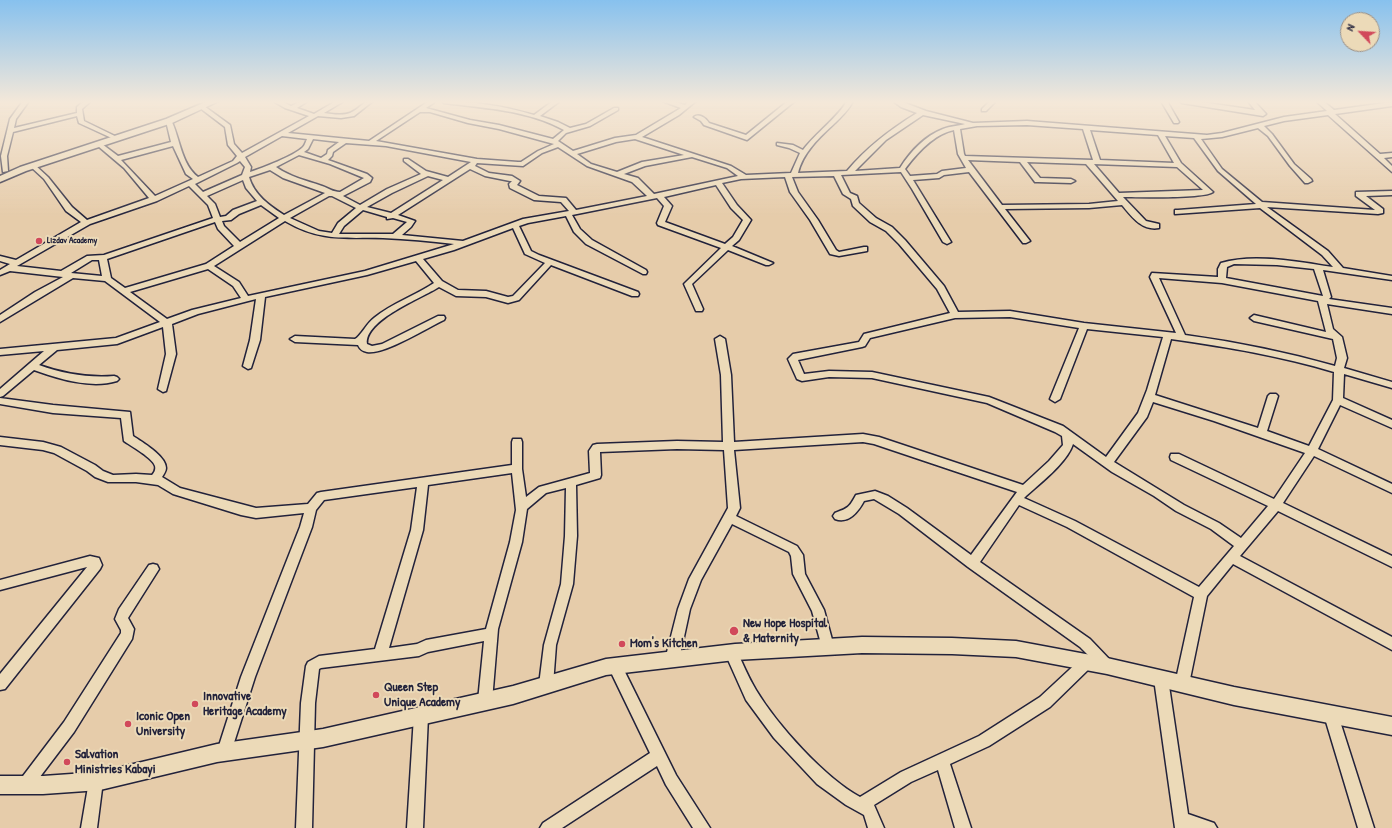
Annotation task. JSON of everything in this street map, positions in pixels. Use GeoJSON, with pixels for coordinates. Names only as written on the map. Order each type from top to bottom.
{"type":"FeatureCollection","features":[{"type":"Feature","properties":{"kind":"street"},"geometry":{"type":"LineString","coordinates":[[0,142],[8,140]]}},
{"type":"Feature","properties":{"kind":"street"},"geometry":{"type":"LineString","coordinates":[[8,140],[2,156],[2,172],[23,169]]}},
{"type":"Feature","properties":{"kind":"street"},"geometry":{"type":"LineString","coordinates":[[0,179],[23,169],[116,140]]}},
{"type":"Feature","properties":{"kind":"street"},"geometry":{"type":"LineString","coordinates":[[174,140],[190,174],[198,180]]}},
{"type":"Feature","properties":{"kind":"street"},"geometry":{"type":"LineString","coordinates":[[230,140],[231,145],[248,167],[246,176],[251,192],[261,202],[285,217],[314,232],[335,235],[395,237],[463,243]]}},
{"type":"Feature","properties":{"kind":"street"},"geometry":{"type":"LineString","coordinates":[[0,274],[86,223],[191,184],[235,162],[241,156],[272,140]]}},
{"type":"Feature","properties":{"kind":"street"},"geometry":{"type":"LineString","coordinates":[[202,195],[271,167],[306,148],[310,140]]}},
{"type":"Feature","properties":{"kind":"street"},"geometry":{"type":"LineString","coordinates":[[333,140],[386,144],[431,151],[477,161],[521,164],[556,142]]}},
{"type":"Feature","properties":{"kind":"street"},"geometry":{"type":"LineString","coordinates":[[370,143],[374,140]]}},
{"type":"Feature","properties":{"kind":"street"},"geometry":{"type":"LineString","coordinates":[[547,140],[556,142],[589,165],[636,180],[668,206],[661,224],[769,263]]}},
{"type":"Feature","properties":{"kind":"street"},"geometry":{"type":"LineString","coordinates":[[573,153],[617,140]]}},
{"type":"Feature","properties":{"kind":"street"},"geometry":{"type":"LineString","coordinates":[[646,140],[729,167],[745,177]]}},
{"type":"Feature","properties":{"kind":"street"},"geometry":{"type":"LineString","coordinates":[[816,140],[805,153],[791,174],[794,192],[814,220],[833,252],[839,254],[864,249]]}},
{"type":"Feature","properties":{"kind":"street"},"geometry":{"type":"LineString","coordinates":[[850,172],[884,140]]}},
{"type":"Feature","properties":{"kind":"street"},"geometry":{"type":"LineString","coordinates":[[0,352],[117,341],[195,312],[261,295],[367,273],[418,258],[526,221],[718,182],[745,177],[791,174],[897,171],[902,169],[911,156],[930,140]]}},
{"type":"Feature","properties":{"kind":"street"},"geometry":{"type":"LineString","coordinates":[[959,140],[963,158],[1026,241]]}},
{"type":"Feature","properties":{"kind":"street"},"geometry":{"type":"LineString","coordinates":[[1088,140],[1093,163],[1117,195],[1143,224],[1156,226]]}},
{"type":"Feature","properties":{"kind":"street"},"geometry":{"type":"LineString","coordinates":[[1117,195],[1190,194],[1209,192],[1180,165],[1164,140]]}},
{"type":"Feature","properties":{"kind":"street"},"geometry":{"type":"LineString","coordinates":[[1200,140],[1217,167],[1261,205],[1325,253],[1340,270]]}},
{"type":"Feature","properties":{"kind":"street"},"geometry":{"type":"LineString","coordinates":[[1273,140],[1292,166],[1308,181]]}},
{"type":"Feature","properties":{"kind":"street"},"geometry":{"type":"LineString","coordinates":[[1361,140],[1392,170]]}},
{"type":"Feature","properties":{"kind":"street"},"geometry":{"type":"LineString","coordinates":[[322,160],[330,155],[330,151],[345,141]]}},
{"type":"Feature","properties":{"kind":"street"},"geometry":{"type":"LineString","coordinates":[[116,159],[165,145],[175,144]]}},
{"type":"Feature","properties":{"kind":"street"},"geometry":{"type":"LineString","coordinates":[[779,144],[791,146],[805,153]]}},
{"type":"Feature","properties":{"kind":"street"},"geometry":{"type":"LineString","coordinates":[[100,145],[126,167],[154,199]]}},
{"type":"Feature","properties":{"kind":"street"},"geometry":{"type":"LineString","coordinates":[[124,291],[209,266],[285,217],[315,200],[331,194],[341,194],[366,181],[368,178],[365,175],[298,153]]}},
{"type":"Feature","properties":{"kind":"street"},"geometry":{"type":"LineString","coordinates":[[619,174],[630,167],[691,155]]}},
{"type":"Feature","properties":{"kind":"street"},"geometry":{"type":"LineString","coordinates":[[1379,156],[1392,155]]}},
{"type":"Feature","properties":{"kind":"street"},"geometry":{"type":"LineString","coordinates":[[963,158],[1180,165]]}},
{"type":"Feature","properties":{"kind":"street"},"geometry":{"type":"LineString","coordinates":[[406,160],[427,174],[449,179]]}},
{"type":"Feature","properties":{"kind":"street"},"geometry":{"type":"LineString","coordinates":[[1022,160],[1038,180],[1072,181]]}},
{"type":"Feature","properties":{"kind":"street"},"geometry":{"type":"LineString","coordinates":[[390,217],[477,161]]}},
{"type":"Feature","properties":{"kind":"street"},"geometry":{"type":"LineString","coordinates":[[33,166],[46,178],[69,208],[86,223]]}},
{"type":"Feature","properties":{"kind":"street"},"geometry":{"type":"LineString","coordinates":[[469,166],[488,175],[513,178],[516,181],[513,185],[537,198],[563,200],[571,213],[577,230],[589,242],[643,272]]}},
{"type":"Feature","properties":{"kind":"street"},"geometry":{"type":"LineString","coordinates":[[271,167],[285,177],[322,188],[354,205],[390,217],[412,222],[395,237]]}},
{"type":"Feature","properties":{"kind":"street"},"geometry":{"type":"LineString","coordinates":[[902,169],[909,178],[947,242]]}},
{"type":"Feature","properties":{"kind":"street"},"geometry":{"type":"LineString","coordinates":[[909,178],[939,176],[942,173],[971,170]]}},
{"type":"Feature","properties":{"kind":"street"},"geometry":{"type":"LineString","coordinates":[[836,173],[847,194],[854,198],[856,204],[873,220],[889,230],[902,242],[941,288],[955,315]]}},
{"type":"Feature","properties":{"kind":"street"},"geometry":{"type":"LineString","coordinates":[[335,235],[340,226],[362,207],[395,188],[427,174]]}},
{"type":"Feature","properties":{"kind":"street"},"geometry":{"type":"LineString","coordinates":[[699,309],[688,284],[737,236],[747,219],[736,209],[718,182]]}},
{"type":"Feature","properties":{"kind":"street"},"geometry":{"type":"LineString","coordinates":[[191,184],[211,204],[221,226],[240,247]]}},
{"type":"Feature","properties":{"kind":"street"},"geometry":{"type":"LineString","coordinates":[[1178,212],[1261,205],[1378,212],[1380,211],[1379,209],[1360,194],[1392,193]]}},
{"type":"Feature","properties":{"kind":"street"},"geometry":{"type":"LineString","coordinates":[[0,319],[68,275],[90,258],[102,257],[218,219],[228,218],[244,208],[261,202]]}},
{"type":"Feature","properties":{"kind":"street"},"geometry":{"type":"LineString","coordinates":[[1000,207],[1090,206],[1124,203]]}},
{"type":"Feature","properties":{"kind":"street"},"geometry":{"type":"LineString","coordinates":[[515,225],[528,252],[536,257],[635,294]]}},
{"type":"Feature","properties":{"kind":"street"},"geometry":{"type":"LineString","coordinates":[[102,257],[107,279]]}},
{"type":"Feature","properties":{"kind":"street"},"geometry":{"type":"LineString","coordinates":[[0,258],[13,266],[68,275],[107,279],[168,323],[171,354],[164,389]]}},
{"type":"Feature","properties":{"kind":"street"},"geometry":{"type":"LineString","coordinates":[[418,258],[439,284],[456,293],[486,294],[512,300],[549,263]]}},
{"type":"Feature","properties":{"kind":"street"},"geometry":{"type":"LineString","coordinates":[[1222,280],[1222,271],[1224,266],[1230,262],[1265,261],[1392,278]]}},
{"type":"Feature","properties":{"kind":"street"},"geometry":{"type":"LineString","coordinates":[[209,266],[236,284],[246,299]]}},
{"type":"Feature","properties":{"kind":"street"},"geometry":{"type":"LineString","coordinates":[[1318,268],[1327,297],[1322,300]]}},
{"type":"Feature","properties":{"kind":"street"},"geometry":{"type":"LineString","coordinates":[[1182,337],[1154,276],[1222,280],[1322,300],[1392,311]]}},
{"type":"Feature","properties":{"kind":"street"},"geometry":{"type":"LineString","coordinates":[[295,339],[356,342],[361,340],[366,331],[377,319],[439,284]]}},
{"type":"Feature","properties":{"kind":"street"},"geometry":{"type":"LineString","coordinates":[[248,366],[255,340],[261,295]]}},
{"type":"Feature","properties":{"kind":"street"},"geometry":{"type":"LineString","coordinates":[[1182,684],[1201,594],[1276,505],[1312,451],[1338,400],[1339,369],[1342,358],[1337,337],[1329,330],[1322,300]]}},
{"type":"Feature","properties":{"kind":"street"},"geometry":{"type":"LineString","coordinates":[[1242,545],[1215,526],[1180,508],[1158,493],[1107,463],[1052,425],[989,400],[872,375],[829,374],[802,378],[800,377],[793,360],[796,356],[862,344],[867,336],[955,315],[1010,314],[1084,326],[1168,335],[1230,344],[1294,357],[1392,385]]}},
{"type":"Feature","properties":{"kind":"street"},"geometry":{"type":"LineString","coordinates":[[361,340],[362,345],[365,348],[376,349],[404,338],[441,318]]}},
{"type":"Feature","properties":{"kind":"street"},"geometry":{"type":"LineString","coordinates":[[1254,318],[1337,337]]}},
{"type":"Feature","properties":{"kind":"street"},"geometry":{"type":"LineString","coordinates":[[1055,399],[1084,326]]}},
{"type":"Feature","properties":{"kind":"street"},"geometry":{"type":"LineString","coordinates":[[1107,463],[1143,414],[1167,344],[1168,335]]}},
{"type":"Feature","properties":{"kind":"street"},"geometry":{"type":"LineString","coordinates":[[672,660],[684,609],[695,579],[730,518],[734,508],[728,446],[726,375],[720,339]]}},
{"type":"Feature","properties":{"kind":"street"},"geometry":{"type":"LineString","coordinates":[[0,394],[54,347]]}},
{"type":"Feature","properties":{"kind":"street"},"geometry":{"type":"LineString","coordinates":[[32,366],[65,377],[98,381],[114,379]]}},
{"type":"Feature","properties":{"kind":"street"},"geometry":{"type":"LineString","coordinates":[[1261,433],[1272,396]]}},
{"type":"Feature","properties":{"kind":"street"},"geometry":{"type":"LineString","coordinates":[[1149,397],[1312,451],[1392,489]]}},
{"type":"Feature","properties":{"kind":"street"},"geometry":{"type":"LineString","coordinates":[[1338,400],[1392,424]]}},
{"type":"Feature","properties":{"kind":"street"},"geometry":{"type":"LineString","coordinates":[[0,401],[53,409],[126,415],[128,438],[156,459],[160,465],[160,471],[156,480]]}},
{"type":"Feature","properties":{"kind":"street"},"geometry":{"type":"LineString","coordinates":[[972,563],[1025,490],[1053,464],[1066,449],[1068,445],[1067,435]]}},
{"type":"Feature","properties":{"kind":"street"},"geometry":{"type":"LineString","coordinates":[[522,507],[543,490],[595,476],[594,451],[597,448],[728,446],[863,438],[874,440],[1025,490]]}},
{"type":"Feature","properties":{"kind":"street"},"geometry":{"type":"LineString","coordinates":[[0,441],[44,446],[57,450],[91,468],[99,474],[112,479],[121,480],[136,478],[161,481],[177,492],[241,510],[256,513],[311,508]]}},
{"type":"Feature","properties":{"kind":"street"},"geometry":{"type":"LineString","coordinates":[[485,701],[492,634],[516,542],[522,507],[517,468],[517,442]]}},
{"type":"Feature","properties":{"kind":"street"},"geometry":{"type":"LineString","coordinates":[[1174,457],[1360,544],[1392,562]]}},
{"type":"Feature","properties":{"kind":"street"},"geometry":{"type":"LineString","coordinates":[[224,752],[248,677],[306,527],[311,508],[318,499],[326,494],[517,468]]}},
{"type":"Feature","properties":{"kind":"street"},"geometry":{"type":"LineString","coordinates":[[380,655],[417,530],[423,481]]}},
{"type":"Feature","properties":{"kind":"street"},"geometry":{"type":"LineString","coordinates":[[546,685],[550,645],[567,584],[571,536],[571,483]]}},
{"type":"Feature","properties":{"kind":"street"},"geometry":{"type":"LineString","coordinates":[[520,489],[540,492]]}},
{"type":"Feature","properties":{"kind":"street"},"geometry":{"type":"LineString","coordinates":[[839,516],[846,515],[854,511],[860,498],[867,496],[879,497],[903,511],[972,563],[1085,643],[1107,666]]}},
{"type":"Feature","properties":{"kind":"street"},"geometry":{"type":"LineString","coordinates":[[1017,500],[1071,524],[1201,594]]}},
{"type":"Feature","properties":{"kind":"street"},"geometry":{"type":"LineString","coordinates":[[730,518],[793,549],[797,555],[799,574],[818,610],[828,647]]}},
{"type":"Feature","properties":{"kind":"street"},"geometry":{"type":"LineString","coordinates":[[1232,558],[1392,644]]}},
{"type":"Feature","properties":{"kind":"street"},"geometry":{"type":"LineString","coordinates":[[0,585],[90,561],[95,562],[96,565],[0,684]]}},
{"type":"Feature","properties":{"kind":"street"},"geometry":{"type":"LineString","coordinates":[[25,785],[68,727],[127,635],[128,629],[121,619],[123,613],[153,570]]}},
{"type":"Feature","properties":{"kind":"street"},"geometry":{"type":"LineString","coordinates":[[304,828],[308,703],[313,666],[319,662],[419,650],[426,646],[492,634]]}},
{"type":"Feature","properties":{"kind":"street"},"geometry":{"type":"LineString","coordinates":[[0,785],[96,781],[224,752],[308,740],[485,701],[615,666],[731,653],[862,645],[1016,649],[1107,666],[1234,696],[1392,726]]}},
{"type":"Feature","properties":{"kind":"street"},"geometry":{"type":"LineString","coordinates":[[731,653],[751,695],[779,733],[822,779],[851,800],[869,810],[876,828]]}},
{"type":"Feature","properties":{"kind":"street"},"geometry":{"type":"LineString","coordinates":[[861,805],[906,778],[984,741],[1045,702],[1087,662]]}},
{"type":"Feature","properties":{"kind":"street"},"geometry":{"type":"LineString","coordinates":[[615,666],[671,780],[702,828]]}},
{"type":"Feature","properties":{"kind":"street"},"geometry":{"type":"LineString","coordinates":[[1161,679],[1182,824],[1209,828]]}},
{"type":"Feature","properties":{"kind":"street"},"geometry":{"type":"LineString","coordinates":[[1331,715],[1366,828]]}},
{"type":"Feature","properties":{"kind":"street"},"geometry":{"type":"LineString","coordinates":[[415,828],[421,716]]}},
{"type":"Feature","properties":{"kind":"street"},"geometry":{"type":"LineString","coordinates":[[548,828],[659,756]]}},
{"type":"Feature","properties":{"kind":"street"},"geometry":{"type":"LineString","coordinates":[[942,760],[963,828]]}},
{"type":"Feature","properties":{"kind":"street"},"geometry":{"type":"LineString","coordinates":[[89,828],[96,781]]}},
{"type":"Feature","properties":{"kind":"place","name":"Lizdav Academy"},"geometry":{"type":"Point","coordinates":[39,241]}},
{"type":"Feature","properties":{"kind":"place","name":"New Hope Hospital & Maternity"},"geometry":{"type":"Point","coordinates":[734,631]}},
{"type":"Feature","properties":{"kind":"place","name":"Mom's Kitchen"},"geometry":{"type":"Point","coordinates":[622,644]}},
{"type":"Feature","properties":{"kind":"place","name":"Queen Step Unique Academy"},"geometry":{"type":"Point","coordinates":[376,695]}},
{"type":"Feature","properties":{"kind":"place","name":"Innovative Heritage Academy"},"geometry":{"type":"Point","coordinates":[195,704]}},
{"type":"Feature","properties":{"kind":"place","name":"Iconic Open University"},"geometry":{"type":"Point","coordinates":[128,724]}},
{"type":"Feature","properties":{"kind":"place","name":"Salvation Ministries Kabayi"},"geometry":{"type":"Point","coordinates":[67,762]}}]}
